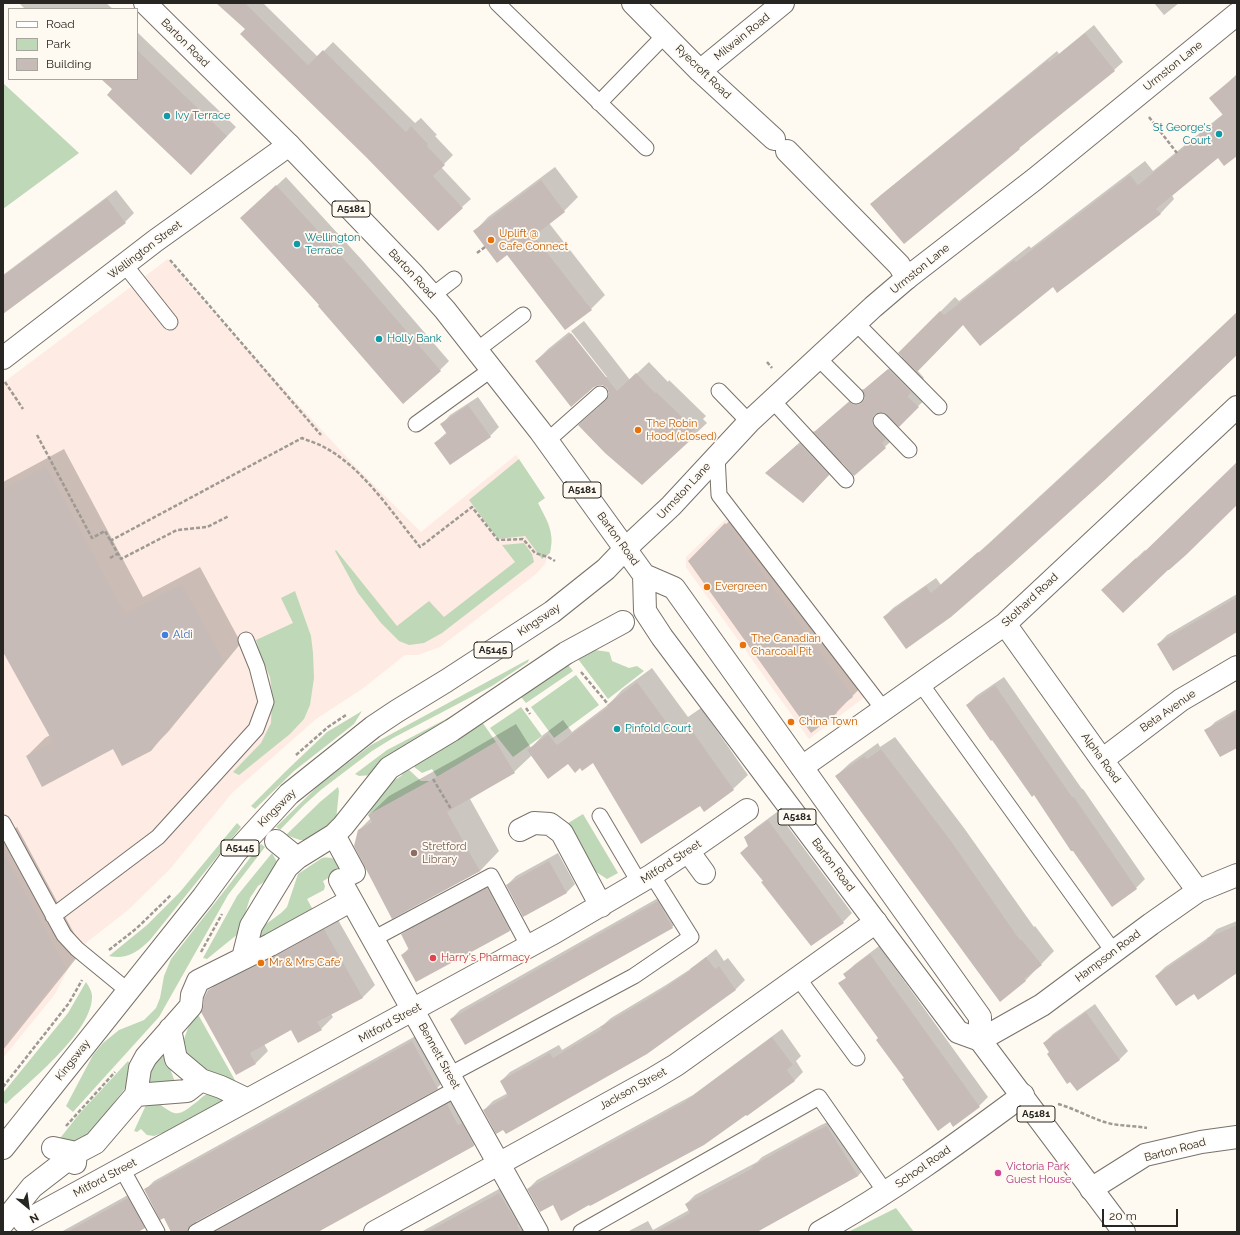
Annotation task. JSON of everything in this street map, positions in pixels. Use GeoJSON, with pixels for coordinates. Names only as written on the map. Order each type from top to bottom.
{"type":"FeatureCollection","features":[{"type":"Feature","properties":{"kind":"street","name":"Barton Road"},"geometry":{"type":"LineString","coordinates":[[145,3],[289,145],[433,296],[492,369],[547,441],[644,575],[674,588],[980,1017],[980,1040],[958,1032],[662,637],[645,611],[644,575]]}},
{"type":"Feature","properties":{"kind":"street","name":"Ryecroft Road"},"geometry":{"type":"LineString","coordinates":[[633,3],[700,71],[781,145],[899,265],[908,278]]}},
{"type":"Feature","properties":{"kind":"street","name":"Milwain Road"},"geometry":{"type":"LineString","coordinates":[[700,71],[783,3]]}},
{"type":"Feature","properties":{"kind":"street","name":"Urmston Lane"},"geometry":{"type":"LineString","coordinates":[[625,549],[671,506],[749,422],[856,323],[908,278],[1035,178],[1237,14]]}},
{"type":"Feature","properties":{"kind":"street","name":"Wellington Street"},"geometry":{"type":"LineString","coordinates":[[3,358],[154,241],[289,145]]}},
{"type":"Feature","properties":{"kind":"street","name":"Stothard Road"},"geometry":{"type":"LineString","coordinates":[[774,788],[1005,624],[1237,407]]}},
{"type":"Feature","properties":{"kind":"street","name":"Kingsway"},"geometry":{"type":"LineString","coordinates":[[3,1148],[203,897],[236,852],[289,794],[373,727],[552,612],[606,569],[625,549]]}},
{"type":"Feature","properties":{"kind":"street","name":"Alpha Road"},"geometry":{"type":"LineString","coordinates":[[1005,624],[1198,891]]}},
{"type":"Feature","properties":{"kind":"street"},"geometry":{"type":"LineString","coordinates":[[243,958],[251,926],[292,863],[334,835],[389,768],[452,730],[566,653],[611,625]]}},
{"type":"Feature","properties":{"kind":"street","name":"Beta Avenue"},"geometry":{"type":"LineString","coordinates":[[1102,760],[1181,700],[1237,667]]}},
{"type":"Feature","properties":{"kind":"street","name":"Mitford Street"},"geometry":{"type":"LineString","coordinates":[[13,1214],[122,1168],[529,947],[645,879],[747,810]]}},
{"type":"Feature","properties":{"kind":"street"},"geometry":{"type":"LineString","coordinates":[[520,830],[534,823],[550,824],[562,833],[601,906]]}},
{"type":"Feature","properties":{"kind":"street","name":"Bennett Street"},"geometry":{"type":"LineString","coordinates":[[334,835],[354,872],[345,877],[373,939],[538,1232]]}},
{"type":"Feature","properties":{"kind":"street"},"geometry":{"type":"LineString","coordinates":[[276,841],[292,863]]}},
{"type":"Feature","properties":{"kind":"street"},"geometry":{"type":"LineString","coordinates":[[688,851],[704,873]]}},
{"type":"Feature","properties":{"kind":"street","name":"Hampson Road"},"geometry":{"type":"LineString","coordinates":[[980,1040],[1042,1005],[1113,951],[1198,891],[1237,875]]}},
{"type":"Feature","properties":{"kind":"street"},"geometry":{"type":"LineString","coordinates":[[13,1214],[32,1187],[76,1158],[95,1143],[136,1095],[140,1068],[146,1057],[191,1006],[192,995],[198,981],[270,945],[341,906]]}},
{"type":"Feature","properties":{"kind":"street","name":"Jackson Street"},"geometry":{"type":"LineString","coordinates":[[376,1232],[670,1068],[876,922]]}},
{"type":"Feature","properties":{"kind":"street"},"geometry":{"type":"LineString","coordinates":[[170,1029],[176,1059],[200,1080],[221,1086],[242,1097]]}},
{"type":"Feature","properties":{"kind":"street","name":"A5181"},"geometry":{"type":"LineString","coordinates":[[980,1040],[1023,1095],[1124,1232]]}},
{"type":"Feature","properties":{"kind":"street"},"geometry":{"type":"LineString","coordinates":[[136,1095],[187,1091],[200,1080]]}},
{"type":"Feature","properties":{"kind":"street","name":"School Road"},"geometry":{"type":"LineString","coordinates":[[820,1232],[886,1193],[975,1131],[1023,1095]]}},
{"type":"Feature","properties":{"kind":"street","name":"Barton Road"},"geometry":{"type":"LineString","coordinates":[[1091,1189],[1145,1155],[1201,1142],[1237,1137]]}},
{"type":"Feature","properties":{"kind":"street"},"geometry":{"type":"LineString","coordinates":[[53,1148],[76,1158]]}},
{"type":"Feature","properties":{"kind":"lane"},"geometry":{"type":"LineString","coordinates":[[496,3],[646,148]]}},
{"type":"Feature","properties":{"kind":"lane"},"geometry":{"type":"LineString","coordinates":[[599,103],[665,35]]}},
{"type":"Feature","properties":{"kind":"lane"},"geometry":{"type":"LineString","coordinates":[[124,264],[170,322]]}},
{"type":"Feature","properties":{"kind":"lane"},"geometry":{"type":"LineString","coordinates":[[433,296],[454,279]]}},
{"type":"Feature","properties":{"kind":"lane"},"geometry":{"type":"LineString","coordinates":[[477,350],[523,315]]}},
{"type":"Feature","properties":{"kind":"lane"},"geometry":{"type":"LineString","coordinates":[[856,323],[939,406]]}},
{"type":"Feature","properties":{"kind":"lane"},"geometry":{"type":"LineString","coordinates":[[818,358],[856,396]]}},
{"type":"Feature","properties":{"kind":"lane"},"geometry":{"type":"LineString","coordinates":[[416,424],[492,369]]}},
{"type":"Feature","properties":{"kind":"lane"},"geometry":{"type":"LineString","coordinates":[[719,391],[749,422]]}},
{"type":"Feature","properties":{"kind":"lane"},"geometry":{"type":"LineString","coordinates":[[547,441],[600,394]]}},
{"type":"Feature","properties":{"kind":"lane"},"geometry":{"type":"LineString","coordinates":[[772,400],[846,480]]}},
{"type":"Feature","properties":{"kind":"lane"},"geometry":{"type":"LineString","coordinates":[[881,421],[909,450]]}},
{"type":"Feature","properties":{"kind":"lane"},"geometry":{"type":"LineString","coordinates":[[718,455],[719,495],[884,710]]}},
{"type":"Feature","properties":{"kind":"lane"},"geometry":{"type":"LineString","coordinates":[[53,916],[158,837],[256,729],[266,702],[257,667],[246,640]]}},
{"type":"Feature","properties":{"kind":"lane"},"geometry":{"type":"LineString","coordinates":[[921,684],[1113,951]]}},
{"type":"Feature","properties":{"kind":"lane"},"geometry":{"type":"LineString","coordinates":[[196,1232],[634,976],[691,937],[645,879],[600,816]]}},
{"type":"Feature","properties":{"kind":"lane"},"geometry":{"type":"LineString","coordinates":[[3,823],[64,935],[77,949],[128,990]]}},
{"type":"Feature","properties":{"kind":"lane"},"geometry":{"type":"LineString","coordinates":[[373,939],[491,876],[529,947]]}},
{"type":"Feature","properties":{"kind":"lane"},"geometry":{"type":"LineString","coordinates":[[798,978],[857,1058]]}},
{"type":"Feature","properties":{"kind":"lane"},"geometry":{"type":"LineString","coordinates":[[581,1232],[819,1097],[886,1193]]}},
{"type":"Feature","properties":{"kind":"lane"},"geometry":{"type":"LineString","coordinates":[[122,1168],[158,1232]]}},
{"type":"Feature","properties":{"kind":"path"},"geometry":{"type":"LineString","coordinates":[[1134,98],[1177,153]]}},
{"type":"Feature","properties":{"kind":"path"},"geometry":{"type":"LineString","coordinates":[[154,241],[321,435]]}},
{"type":"Feature","properties":{"kind":"path"},"geometry":{"type":"LineString","coordinates":[[477,253],[485,247]]}},
{"type":"Feature","properties":{"kind":"path"},"geometry":{"type":"LineString","coordinates":[[3,380],[23,409]]}},
{"type":"Feature","properties":{"kind":"path"},"geometry":{"type":"LineString","coordinates":[[37,435],[92,538],[105,531],[121,559],[177,530],[207,527],[229,516]]}},
{"type":"Feature","properties":{"kind":"path"},"geometry":{"type":"LineString","coordinates":[[110,541],[302,438],[322,446],[341,458],[362,475],[420,547],[472,507],[498,540],[523,539],[535,553],[548,557],[554,561]]}},
{"type":"Feature","properties":{"kind":"path"},"geometry":{"type":"LineString","coordinates":[[110,558],[117,554]]}},
{"type":"Feature","properties":{"kind":"path"},"geometry":{"type":"LineString","coordinates":[[566,653],[607,703]]}},
{"type":"Feature","properties":{"kind":"path"},"geometry":{"type":"LineString","coordinates":[[433,779],[451,809]]}},
{"type":"Feature","properties":{"kind":"path"},"geometry":{"type":"LineString","coordinates":[[1023,1095],[1066,1106],[1112,1124],[1138,1126],[1152,1130]]}},
{"type":"Feature","properties":{"kind":"shaded area"},"geometry":{"type":"Polygon","coordinates":[[[168,259],[208,307],[353,464],[421,532],[516,455],[545,498],[538,503],[549,524],[552,540],[550,550],[545,564],[536,574],[440,647],[418,655],[405,655],[362,689],[316,719],[232,793],[170,869],[128,910],[87,942],[71,963],[55,994],[3,1058],[3,383],[168,259]]]}},
{"type":"Feature","properties":{"kind":"shaded area"},"geometry":{"type":"Polygon","coordinates":[[[731,514],[866,696],[809,739],[686,567],[686,557],[731,514]]]}},
{"type":"Feature","properties":{"kind":"green space"},"geometry":{"type":"Polygon","coordinates":[[[3,83],[79,153],[3,209],[3,83]]]}},
{"type":"Feature","properties":{"kind":"green space"},"geometry":{"type":"Polygon","coordinates":[[[519,459],[545,498],[538,503],[549,527],[552,539],[550,553],[542,559],[525,536],[498,539],[469,500],[519,459]]]}},
{"type":"Feature","properties":{"kind":"green space"},"geometry":{"type":"Polygon","coordinates":[[[524,543],[532,554],[534,562],[442,633],[424,643],[409,645],[399,641],[381,623],[358,593],[335,551],[336,550],[397,626],[429,601],[444,617],[515,562],[502,545],[524,543]]]}},
{"type":"Feature","properties":{"kind":"green space"},"geometry":{"type":"Polygon","coordinates":[[[295,591],[311,636],[314,678],[310,705],[304,719],[290,734],[239,775],[233,772],[261,743],[271,723],[272,693],[270,677],[260,654],[256,640],[293,623],[281,598],[295,591]]]}},
{"type":"Feature","properties":{"kind":"green space"},"geometry":{"type":"Polygon","coordinates":[[[588,649],[609,652],[612,661],[629,668],[637,666],[644,671],[608,699],[575,655],[588,649]]]}},
{"type":"Feature","properties":{"kind":"green space"},"geometry":{"type":"Polygon","coordinates":[[[529,659],[528,662],[492,686],[393,738],[372,751],[322,789],[280,830],[276,827],[318,786],[371,745],[529,659]]]}},
{"type":"Feature","properties":{"kind":"green space"},"geometry":{"type":"Polygon","coordinates":[[[565,661],[573,671],[526,703],[517,692],[565,661]]]}},
{"type":"Feature","properties":{"kind":"green space"},"geometry":{"type":"Polygon","coordinates":[[[576,675],[599,705],[554,738],[531,707],[576,675]]]}},
{"type":"Feature","properties":{"kind":"green space"},"geometry":{"type":"Polygon","coordinates":[[[471,706],[372,775],[359,776],[355,774],[387,750],[471,706]]]}},
{"type":"Feature","properties":{"kind":"green space"},"geometry":{"type":"Polygon","coordinates":[[[521,707],[542,736],[513,757],[490,728],[521,707]]]}},
{"type":"Feature","properties":{"kind":"green space"},"geometry":{"type":"Polygon","coordinates":[[[362,711],[354,724],[294,771],[255,809],[251,806],[327,732],[362,711]]]}},
{"type":"Feature","properties":{"kind":"green space"},"geometry":{"type":"Polygon","coordinates":[[[480,719],[496,742],[437,777],[432,769],[422,773],[409,763],[480,719]]]}},
{"type":"Feature","properties":{"kind":"green space"},"geometry":{"type":"Polygon","coordinates":[[[407,768],[421,781],[430,781],[368,815],[385,786],[401,776],[407,768]]]}},
{"type":"Feature","properties":{"kind":"green space"},"geometry":{"type":"Polygon","coordinates":[[[338,787],[339,791],[336,820],[330,828],[304,840],[286,835],[320,802],[338,787]]]}},
{"type":"Feature","properties":{"kind":"green space"},"geometry":{"type":"Polygon","coordinates":[[[583,814],[618,873],[607,879],[593,870],[565,825],[583,814]]]}},
{"type":"Feature","properties":{"kind":"green space"},"geometry":{"type":"Polygon","coordinates":[[[237,823],[241,827],[150,940],[141,948],[126,956],[109,956],[147,925],[180,892],[237,823]]]}},
{"type":"Feature","properties":{"kind":"green space"},"geometry":{"type":"Polygon","coordinates":[[[261,844],[265,847],[228,895],[159,1017],[73,1112],[66,1106],[93,1055],[103,1043],[119,1030],[144,1020],[156,1008],[160,998],[164,976],[171,959],[261,844]]]}},
{"type":"Feature","properties":{"kind":"green space"},"geometry":{"type":"Polygon","coordinates":[[[272,853],[277,862],[274,875],[258,886],[250,898],[239,933],[207,959],[203,958],[237,896],[272,853]]]}},
{"type":"Feature","properties":{"kind":"green space"},"geometry":{"type":"Polygon","coordinates":[[[322,858],[330,858],[335,860],[343,870],[323,881],[325,886],[324,890],[307,899],[317,917],[262,947],[254,933],[287,907],[298,874],[322,858]]]}},
{"type":"Feature","properties":{"kind":"green space"},"geometry":{"type":"Polygon","coordinates":[[[86,982],[92,996],[90,1010],[72,1039],[44,1069],[6,1104],[3,1102],[3,1093],[68,1013],[86,982]]]}},
{"type":"Feature","properties":{"kind":"green space"},"geometry":{"type":"Polygon","coordinates":[[[195,1009],[236,1082],[213,1079],[180,1050],[195,1009]]]}},
{"type":"Feature","properties":{"kind":"green space"},"geometry":{"type":"Polygon","coordinates":[[[161,1055],[166,1058],[175,1082],[148,1084],[148,1063],[161,1055]]]}},
{"type":"Feature","properties":{"kind":"green space"},"geometry":{"type":"Polygon","coordinates":[[[128,1061],[130,1064],[126,1087],[86,1139],[83,1142],[57,1142],[80,1113],[128,1061]]]}},
{"type":"Feature","properties":{"kind":"green space"},"geometry":{"type":"Polygon","coordinates":[[[208,1094],[231,1103],[165,1139],[162,1133],[154,1136],[147,1135],[141,1129],[137,1132],[134,1131],[146,1105],[158,1103],[174,1113],[178,1113],[186,1110],[208,1094]]]}},
{"type":"Feature","properties":{"kind":"green space"},"geometry":{"type":"Polygon","coordinates":[[[896,1208],[914,1232],[848,1232],[896,1208]]]}},
{"type":"Feature","properties":{"kind":"building"},"geometry":{"type":"Polygon","coordinates":[[[216,3],[245,3],[308,65],[323,50],[406,132],[411,126],[428,144],[427,146],[445,165],[433,176],[463,208],[438,231],[366,157],[240,34],[245,29],[216,3]]]}},
{"type":"Feature","properties":{"kind":"building"},"geometry":{"type":"Polygon","coordinates":[[[1085,33],[1115,71],[1019,148],[1020,149],[904,244],[870,204],[1048,60],[1049,62],[1085,33]]]}},
{"type":"Feature","properties":{"kind":"building","name":"Ivy Terrace"},"geometry":{"type":"Polygon","coordinates":[[[138,51],[227,136],[191,175],[107,95],[112,89],[102,80],[138,80],[138,51]]]}},
{"type":"Feature","properties":{"kind":"building"},"geometry":{"type":"Polygon","coordinates":[[[1237,75],[1237,156],[1224,166],[1218,158],[1156,209],[1161,214],[1057,293],[1053,287],[980,346],[963,325],[917,372],[898,353],[940,311],[944,315],[1014,260],[1016,262],[1130,175],[1138,185],[1223,115],[1209,98],[1237,75]]]}},
{"type":"Feature","properties":{"kind":"building"},"geometry":{"type":"Polygon","coordinates":[[[541,180],[565,212],[534,236],[592,310],[565,330],[507,255],[497,263],[473,231],[541,180]]]}},
{"type":"Feature","properties":{"kind":"building"},"geometry":{"type":"Polygon","coordinates":[[[276,185],[353,269],[441,371],[403,404],[318,306],[319,305],[240,218],[276,185]]]}},
{"type":"Feature","properties":{"kind":"building"},"geometry":{"type":"Polygon","coordinates":[[[107,198],[126,223],[3,314],[3,276],[107,198]]]}},
{"type":"Feature","properties":{"kind":"building"},"geometry":{"type":"Polygon","coordinates":[[[1237,312],[1237,355],[1105,480],[1012,564],[951,617],[906,649],[883,617],[926,586],[931,593],[978,552],[979,553],[1237,312]]]}},
{"type":"Feature","properties":{"kind":"building","name":"The Robin Hood (closed)"},"geometry":{"type":"Polygon","coordinates":[[[571,333],[617,391],[636,373],[655,393],[656,392],[695,429],[692,432],[695,436],[642,485],[605,453],[578,425],[606,400],[609,393],[607,388],[602,385],[594,387],[571,407],[535,361],[571,333]]]}},
{"type":"Feature","properties":{"kind":"building"},"geometry":{"type":"Polygon","coordinates":[[[888,369],[911,392],[908,397],[919,407],[899,427],[884,413],[879,412],[874,415],[872,424],[886,439],[882,443],[886,448],[854,476],[814,432],[849,402],[854,405],[859,405],[862,403],[865,398],[863,390],[888,369]]]}},
{"type":"Feature","properties":{"kind":"building"},"geometry":{"type":"Polygon","coordinates":[[[468,405],[491,437],[450,465],[434,443],[447,434],[440,424],[468,405]]]}},
{"type":"Feature","properties":{"kind":"building"},"geometry":{"type":"Polygon","coordinates":[[[800,444],[829,475],[803,503],[765,473],[800,444]]]}},
{"type":"Feature","properties":{"kind":"building"},"geometry":{"type":"Polygon","coordinates":[[[1237,462],[1237,505],[1186,555],[1123,613],[1101,590],[1136,558],[1137,559],[1237,462]]]}},
{"type":"Feature","properties":{"kind":"building"},"geometry":{"type":"Polygon","coordinates":[[[46,466],[125,614],[182,584],[224,662],[151,751],[122,766],[113,749],[42,787],[26,756],[53,742],[3,652],[3,490],[46,466]]]}},
{"type":"Feature","properties":{"kind":"building"},"geometry":{"type":"Polygon","coordinates":[[[725,523],[744,546],[743,547],[853,697],[835,710],[837,713],[811,733],[688,561],[725,523]]]}},
{"type":"Feature","properties":{"kind":"building"},"geometry":{"type":"Polygon","coordinates":[[[1237,597],[1237,632],[1173,671],[1157,644],[1237,597]]]}},
{"type":"Feature","properties":{"kind":"building"},"geometry":{"type":"Polygon","coordinates":[[[637,682],[673,731],[686,722],[734,790],[704,812],[700,806],[641,844],[593,763],[582,771],[580,768],[575,773],[568,764],[548,779],[527,750],[548,734],[557,745],[608,707],[607,705],[637,682]]]}},
{"type":"Feature","properties":{"kind":"building"},"geometry":{"type":"Polygon","coordinates":[[[995,685],[1137,889],[1112,907],[1073,851],[1071,851],[1034,795],[1032,797],[966,705],[995,685]]]}},
{"type":"Feature","properties":{"kind":"building"},"geometry":{"type":"Polygon","coordinates":[[[1237,712],[1237,748],[1220,757],[1204,730],[1237,712]]]}},
{"type":"Feature","properties":{"kind":"building","name":"Stretford Library"},"geometry":{"type":"Polygon","coordinates":[[[496,742],[515,773],[447,812],[480,871],[392,919],[354,846],[358,830],[372,822],[368,815],[496,742]]]}},
{"type":"Feature","properties":{"kind":"building"},"geometry":{"type":"Polygon","coordinates":[[[881,749],[951,841],[1020,940],[1021,939],[1042,965],[1024,979],[1026,981],[1000,1002],[835,776],[864,756],[867,759],[881,749]]]}},
{"type":"Feature","properties":{"kind":"building"},"geometry":{"type":"Polygon","coordinates":[[[768,820],[844,923],[811,946],[761,882],[763,881],[740,853],[748,846],[744,837],[768,820]]]}},
{"type":"Feature","properties":{"kind":"building"},"geometry":{"type":"Polygon","coordinates":[[[3,852],[66,968],[3,1047],[3,852]]]}},
{"type":"Feature","properties":{"kind":"building"},"geometry":{"type":"Polygon","coordinates":[[[549,861],[567,893],[523,917],[506,885],[549,861]]]}},
{"type":"Feature","properties":{"kind":"building"},"geometry":{"type":"Polygon","coordinates":[[[487,888],[510,931],[416,982],[401,955],[409,950],[401,934],[487,888]]]}},
{"type":"Feature","properties":{"kind":"building"},"geometry":{"type":"Polygon","coordinates":[[[658,901],[673,928],[465,1045],[450,1019],[658,901]]]}},
{"type":"Feature","properties":{"kind":"building"},"geometry":{"type":"Polygon","coordinates":[[[1237,925],[1237,973],[1198,1000],[1194,994],[1176,1006],[1155,976],[1208,940],[1207,938],[1237,925]]]}},
{"type":"Feature","properties":{"kind":"building"},"geometry":{"type":"Polygon","coordinates":[[[324,929],[363,998],[317,1022],[322,1030],[298,1043],[291,1030],[250,1053],[256,1064],[236,1075],[201,1012],[204,998],[208,990],[276,956],[324,929]]]}},
{"type":"Feature","properties":{"kind":"building"},"geometry":{"type":"Polygon","coordinates":[[[870,954],[980,1107],[953,1127],[950,1122],[938,1131],[902,1079],[904,1078],[876,1040],[878,1038],[838,983],[846,978],[843,974],[870,954]]]}},
{"type":"Feature","properties":{"kind":"building"},"geometry":{"type":"Polygon","coordinates":[[[706,957],[715,969],[719,966],[736,990],[647,1054],[506,1134],[503,1130],[496,1134],[483,1110],[508,1096],[500,1081],[550,1053],[553,1058],[602,1029],[600,1027],[656,994],[691,970],[690,969],[706,957]]]}},
{"type":"Feature","properties":{"kind":"building"},"geometry":{"type":"Polygon","coordinates":[[[1086,1012],[1120,1060],[1077,1091],[1070,1082],[1067,1084],[1047,1054],[1049,1052],[1043,1043],[1086,1012]]]}},
{"type":"Feature","properties":{"kind":"building"},"geometry":{"type":"Polygon","coordinates":[[[772,1037],[793,1065],[787,1070],[795,1081],[704,1145],[561,1221],[553,1205],[540,1212],[527,1189],[683,1103],[772,1037]]]}},
{"type":"Feature","properties":{"kind":"building"},"geometry":{"type":"Polygon","coordinates":[[[412,1041],[438,1089],[192,1224],[188,1228],[187,1232],[171,1232],[164,1218],[160,1220],[144,1189],[412,1041]]]}},
{"type":"Feature","properties":{"kind":"building"},"geometry":{"type":"Polygon","coordinates":[[[447,1104],[458,1125],[462,1123],[474,1146],[318,1232],[215,1232],[447,1104]]]}},
{"type":"Feature","properties":{"kind":"building"},"geometry":{"type":"Polygon","coordinates":[[[827,1126],[858,1176],[757,1232],[655,1232],[690,1213],[685,1204],[753,1168],[752,1166],[811,1133],[827,1126]]]}},
{"type":"Feature","properties":{"kind":"building"},"geometry":{"type":"Polygon","coordinates":[[[499,1193],[518,1224],[517,1225],[521,1232],[427,1232],[499,1193]]]}},
{"type":"Feature","properties":{"kind":"building"},"geometry":{"type":"Polygon","coordinates":[[[128,1198],[145,1228],[138,1232],[67,1232],[128,1198]]]}},
{"type":"Feature","properties":{"kind":"place","name":"Ivy Terrace"},"geometry":{"type":"Point","coordinates":[167,116]}},
{"type":"Feature","properties":{"kind":"place","name":"St George's Court"},"geometry":{"type":"Point","coordinates":[1219,134]}},
{"type":"Feature","properties":{"kind":"place","name":"Uplift @ Cafe Connect"},"geometry":{"type":"Point","coordinates":[491,240]}},
{"type":"Feature","properties":{"kind":"place","name":"Wellington Terrace"},"geometry":{"type":"Point","coordinates":[297,244]}},
{"type":"Feature","properties":{"kind":"place","name":"Holly Bank"},"geometry":{"type":"Point","coordinates":[379,339]}},
{"type":"Feature","properties":{"kind":"place","name":"The Robin Hood (closed)"},"geometry":{"type":"Point","coordinates":[638,430]}},
{"type":"Feature","properties":{"kind":"place","name":"Evergreen"},"geometry":{"type":"Point","coordinates":[707,587]}},
{"type":"Feature","properties":{"kind":"place","name":"Aldi"},"geometry":{"type":"Point","coordinates":[165,635]}},
{"type":"Feature","properties":{"kind":"place","name":"The Canadian Charcoal Pit"},"geometry":{"type":"Point","coordinates":[743,645]}},
{"type":"Feature","properties":{"kind":"place","name":"China Town"},"geometry":{"type":"Point","coordinates":[791,722]}},
{"type":"Feature","properties":{"kind":"place","name":"Pinfold Court"},"geometry":{"type":"Point","coordinates":[617,729]}},
{"type":"Feature","properties":{"kind":"place","name":"Stretford Library"},"geometry":{"type":"Point","coordinates":[414,853]}},
{"type":"Feature","properties":{"kind":"place","name":"Harry's Pharmacy"},"geometry":{"type":"Point","coordinates":[433,958]}},
{"type":"Feature","properties":{"kind":"place","name":"Mr & Mrs Cafe’"},"geometry":{"type":"Point","coordinates":[261,963]}},
{"type":"Feature","properties":{"kind":"place","name":"Victoria Park Guest House"},"geometry":{"type":"Point","coordinates":[998,1173]}}]}
